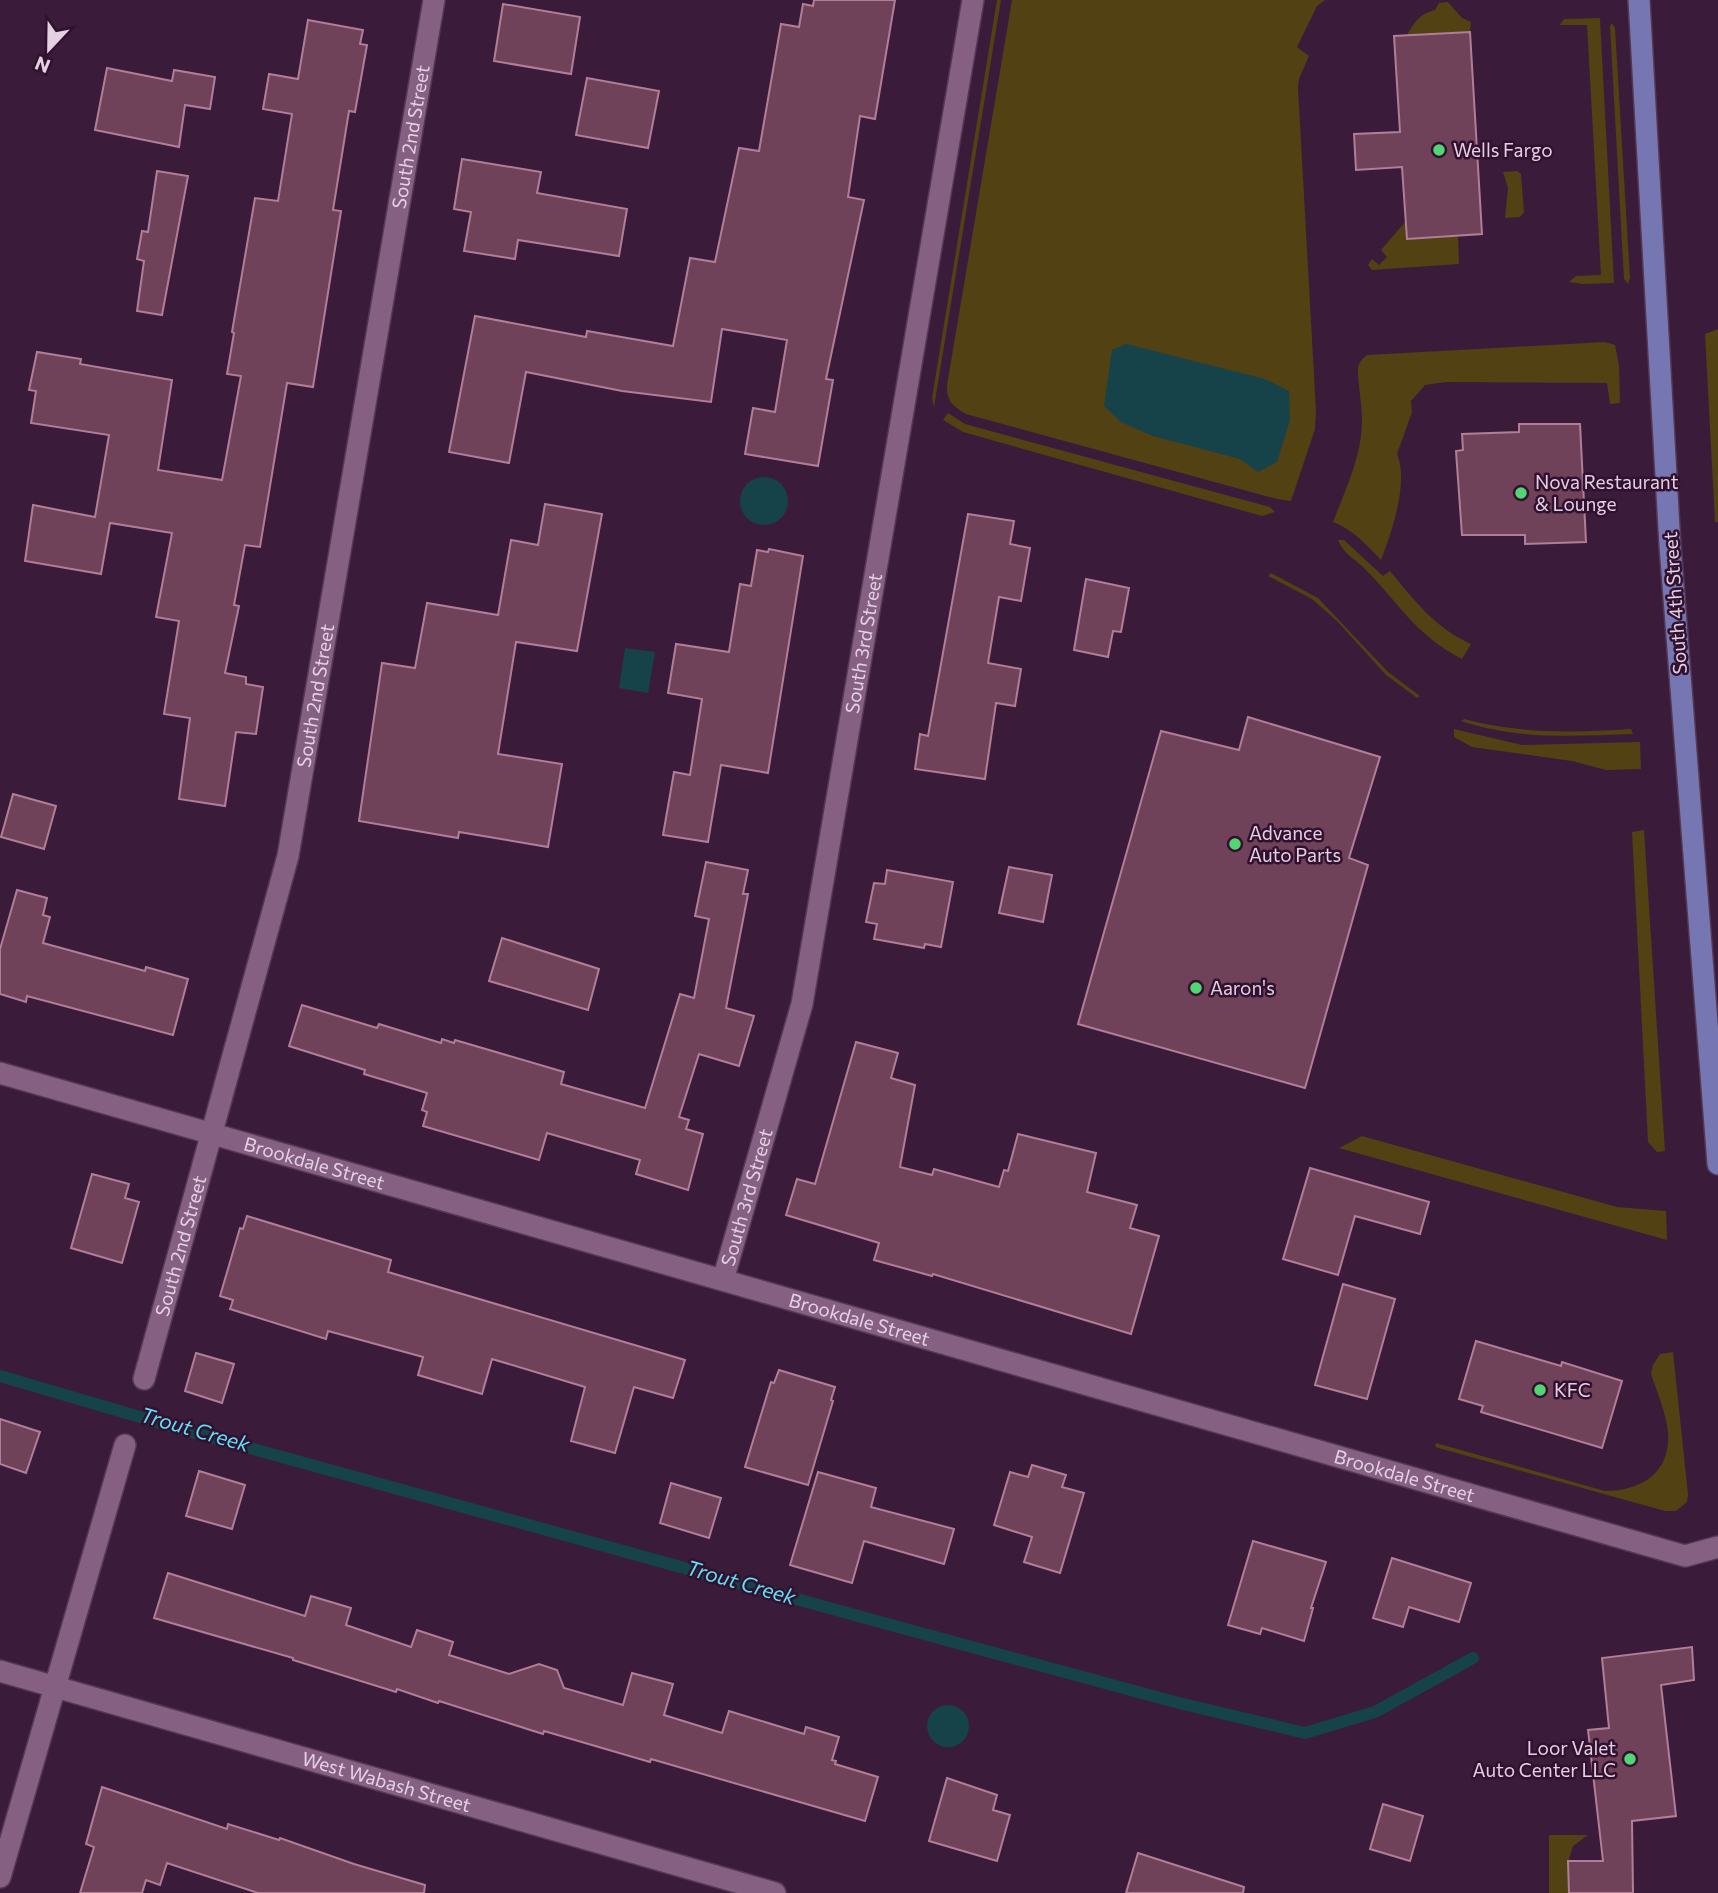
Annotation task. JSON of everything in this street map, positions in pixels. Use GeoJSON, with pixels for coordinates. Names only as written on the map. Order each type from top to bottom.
{"type":"FeatureCollection","features":[{"type":"Feature","properties":{"kind":"main road","name":"South 4th Street"},"geometry":{"type":"LineString","coordinates":[[1639,0],[1670,546],[1718,1164]]}},
{"type":"Feature","properties":{"kind":"street","name":"South 2nd Street"},"geometry":{"type":"LineString","coordinates":[[144,1379],[288,856],[434,0]]}},
{"type":"Feature","properties":{"kind":"street","name":"South 3rd Street"},"geometry":{"type":"LineString","coordinates":[[723,1280],[802,1004],[973,0]]}},
{"type":"Feature","properties":{"kind":"street","name":"Brookdale Street"},"geometry":{"type":"LineString","coordinates":[[0,1073],[1685,1556],[1718,1547]]}},
{"type":"Feature","properties":{"kind":"street"},"geometry":{"type":"LineString","coordinates":[[0,1877],[125,1445]]}},
{"type":"Feature","properties":{"kind":"street","name":"West Wabash Street"},"geometry":{"type":"LineString","coordinates":[[0,1671],[775,1893]]}},
{"type":"Feature","properties":{"kind":"shaded area"},"geometry":{"type":"Polygon","coordinates":[[[997,0],[1001,0],[934,407],[932,398],[997,0]]]}},
{"type":"Feature","properties":{"kind":"shaded area"},"geometry":{"type":"Polygon","coordinates":[[[1012,0],[1325,0],[1317,6],[1297,47],[1309,56],[1298,88],[1316,411],[1315,429],[1291,501],[966,414],[949,399],[947,385],[1012,0]]]}},
{"type":"Feature","properties":{"kind":"shaded area"},"geometry":{"type":"Polygon","coordinates":[[[1448,2],[1462,18],[1471,22],[1470,32],[1407,35],[1421,16],[1435,10],[1439,3],[1448,2]]]}},
{"type":"Feature","properties":{"kind":"shaded area"},"geometry":{"type":"Polygon","coordinates":[[[1600,18],[1614,283],[1583,284],[1569,282],[1576,276],[1601,275],[1587,25],[1560,25],[1564,19],[1600,18]]]}},
{"type":"Feature","properties":{"kind":"shaded area"},"geometry":{"type":"Polygon","coordinates":[[[1612,23],[1615,28],[1630,278],[1628,284],[1624,279],[1610,26],[1612,23]]]}},
{"type":"Feature","properties":{"kind":"shaded area"},"geometry":{"type":"Polygon","coordinates":[[[1517,171],[1521,174],[1524,212],[1520,217],[1505,218],[1508,188],[1503,172],[1517,171]]]}},
{"type":"Feature","properties":{"kind":"shaded area"},"geometry":{"type":"Polygon","coordinates":[[[1406,221],[1407,239],[1458,236],[1459,264],[1372,270],[1368,265],[1372,259],[1379,265],[1387,257],[1381,250],[1406,221]]]}},
{"type":"Feature","properties":{"kind":"shaded area"},"geometry":{"type":"Polygon","coordinates":[[[1718,329],[1718,522],[1715,522],[1705,334],[1718,329]]]}},
{"type":"Feature","properties":{"kind":"shaded area"},"geometry":{"type":"Polygon","coordinates":[[[1605,342],[1615,345],[1619,365],[1620,403],[1610,404],[1607,383],[1446,382],[1425,385],[1411,401],[1412,412],[1397,454],[1400,465],[1400,492],[1381,560],[1353,533],[1333,522],[1353,471],[1360,444],[1362,417],[1358,368],[1367,355],[1605,342]]]}},
{"type":"Feature","properties":{"kind":"shaded area"},"geometry":{"type":"Polygon","coordinates":[[[1126,344],[1265,379],[1289,391],[1290,420],[1277,462],[1258,472],[1240,459],[1153,436],[1121,422],[1104,406],[1112,350],[1126,344]]]}},
{"type":"Feature","properties":{"kind":"shaded area"},"geometry":{"type":"Polygon","coordinates":[[[948,413],[965,424],[1270,507],[1275,512],[1262,516],[963,432],[943,420],[948,413]]]}},
{"type":"Feature","properties":{"kind":"shaded area"},"geometry":{"type":"Polygon","coordinates":[[[764,477],[781,484],[788,501],[781,518],[764,525],[747,518],[740,501],[747,484],[764,477]]]}},
{"type":"Feature","properties":{"kind":"shaded area"},"geometry":{"type":"Polygon","coordinates":[[[1338,540],[1344,540],[1383,576],[1390,571],[1436,622],[1471,644],[1462,659],[1421,630],[1347,553],[1338,540]]]}},
{"type":"Feature","properties":{"kind":"shaded area"},"geometry":{"type":"Polygon","coordinates":[[[1271,573],[1318,598],[1388,672],[1420,696],[1417,698],[1386,675],[1338,622],[1312,599],[1268,576],[1271,573]]]}},
{"type":"Feature","properties":{"kind":"shaded area"},"geometry":{"type":"Polygon","coordinates":[[[625,648],[655,652],[648,693],[619,688],[625,648]]]}},
{"type":"Feature","properties":{"kind":"shaded area"},"geometry":{"type":"Polygon","coordinates":[[[1464,719],[1526,730],[1568,732],[1631,729],[1633,734],[1525,734],[1461,721],[1464,719]]]}},
{"type":"Feature","properties":{"kind":"shaded area"},"geometry":{"type":"Polygon","coordinates":[[[1454,729],[1522,745],[1640,742],[1641,769],[1606,770],[1572,761],[1472,747],[1454,737],[1454,729]]]}},
{"type":"Feature","properties":{"kind":"shaded area"},"geometry":{"type":"Polygon","coordinates":[[[1644,830],[1665,1151],[1657,1152],[1648,1142],[1632,832],[1644,830]]]}},
{"type":"Feature","properties":{"kind":"shaded area"},"geometry":{"type":"Polygon","coordinates":[[[1362,1136],[1617,1207],[1666,1211],[1667,1240],[1339,1148],[1362,1136]]]}},
{"type":"Feature","properties":{"kind":"shaded area"},"geometry":{"type":"Polygon","coordinates":[[[1673,1352],[1688,1494],[1687,1502],[1676,1511],[1665,1511],[1435,1447],[1436,1443],[1605,1491],[1630,1488],[1651,1477],[1664,1459],[1668,1432],[1651,1374],[1660,1354],[1673,1352]]]}},
{"type":"Feature","properties":{"kind":"shaded area"},"geometry":{"type":"Polygon","coordinates":[[[948,1705],[963,1711],[969,1726],[963,1741],[948,1747],[933,1741],[927,1726],[933,1711],[948,1705]]]}},
{"type":"Feature","properties":{"kind":"shaded area"},"geometry":{"type":"Polygon","coordinates":[[[1549,1835],[1588,1835],[1573,1846],[1568,1862],[1569,1893],[1549,1893],[1549,1835]]]}},
{"type":"Feature","properties":{"kind":"building"},"geometry":{"type":"Polygon","coordinates":[[[814,0],[895,0],[875,119],[860,116],[848,197],[864,200],[826,379],[833,380],[818,466],[745,454],[753,408],[775,412],[787,340],[722,329],[711,402],[622,391],[526,372],[509,463],[449,452],[475,316],[586,337],[587,331],[673,346],[690,258],[715,262],[739,148],[759,151],[781,24],[799,27],[803,4],[813,6],[814,0]]]}},
{"type":"Feature","properties":{"kind":"building"},"geometry":{"type":"Polygon","coordinates":[[[503,4],[580,17],[571,74],[494,61],[503,4]]]}},
{"type":"Feature","properties":{"kind":"building"},"geometry":{"type":"Polygon","coordinates":[[[308,20],[363,30],[360,44],[367,45],[355,112],[349,111],[333,210],[341,211],[313,387],[287,383],[260,547],[245,545],[234,605],[239,606],[225,673],[246,677],[246,684],[263,687],[256,734],[236,732],[225,806],[179,799],[190,718],[164,714],[179,621],[156,617],[172,533],[110,523],[101,574],[25,561],[33,505],[95,517],[109,435],[31,423],[36,391],[29,390],[37,352],[81,359],[80,364],[172,380],[158,470],[222,480],[241,376],[227,374],[255,198],[278,201],[292,114],[263,109],[269,74],[298,79],[308,20]]]}},
{"type":"Feature","properties":{"kind":"building","name":"Wells Fargo"},"geometry":{"type":"Polygon","coordinates":[[[1470,32],[1482,234],[1407,239],[1402,167],[1356,170],[1354,134],[1400,132],[1394,36],[1470,32]]]}},
{"type":"Feature","properties":{"kind":"building"},"geometry":{"type":"Polygon","coordinates":[[[107,68],[172,81],[174,70],[215,77],[210,109],[185,105],[179,147],[95,130],[107,68]]]}},
{"type":"Feature","properties":{"kind":"building"},"geometry":{"type":"Polygon","coordinates":[[[587,78],[659,91],[648,148],[576,135],[587,78]]]}},
{"type":"Feature","properties":{"kind":"building"},"geometry":{"type":"Polygon","coordinates":[[[462,159],[541,172],[537,193],[627,209],[619,256],[518,240],[515,259],[464,251],[471,212],[454,209],[462,159]]]}},
{"type":"Feature","properties":{"kind":"building"},"geometry":{"type":"Polygon","coordinates":[[[157,171],[188,176],[162,315],[137,311],[144,261],[137,259],[142,231],[148,232],[157,171]]]}},
{"type":"Feature","properties":{"kind":"building","name":"Nova Restaurant & Lounge"},"geometry":{"type":"Polygon","coordinates":[[[1519,424],[1580,424],[1586,542],[1525,544],[1525,535],[1462,535],[1456,451],[1463,450],[1462,434],[1519,432],[1519,424]]]}},
{"type":"Feature","properties":{"kind":"building"},"geometry":{"type":"Polygon","coordinates":[[[545,504],[602,514],[577,651],[516,642],[498,754],[562,764],[548,847],[459,832],[458,838],[359,821],[382,663],[415,668],[427,603],[498,615],[511,540],[538,545],[545,504]]]}},
{"type":"Feature","properties":{"kind":"building"},"geometry":{"type":"Polygon","coordinates":[[[968,514],[1014,521],[1010,544],[1030,548],[1021,601],[999,597],[988,663],[1021,669],[1015,706],[996,703],[985,779],[915,769],[920,734],[928,736],[968,514]]]}},
{"type":"Feature","properties":{"kind":"building"},"geometry":{"type":"Polygon","coordinates":[[[769,549],[803,556],[768,773],[721,765],[708,842],[663,835],[674,772],[690,775],[702,699],[668,693],[676,644],[729,652],[740,584],[751,586],[757,550],[768,552],[769,549]]]}},
{"type":"Feature","properties":{"kind":"building"},"geometry":{"type":"Polygon","coordinates":[[[1086,579],[1129,588],[1121,632],[1113,631],[1108,657],[1074,650],[1086,579]]]}},
{"type":"Feature","properties":{"kind":"building"},"geometry":{"type":"Polygon","coordinates":[[[1248,717],[1380,757],[1349,858],[1368,865],[1305,1088],[1078,1024],[1161,731],[1239,750],[1248,717]]]}},
{"type":"Feature","properties":{"kind":"building"},"geometry":{"type":"Polygon","coordinates":[[[13,794],[56,806],[44,849],[1,837],[13,794]]]}},
{"type":"Feature","properties":{"kind":"building"},"geometry":{"type":"Polygon","coordinates":[[[706,862],[748,870],[743,894],[748,894],[726,1008],[754,1016],[739,1066],[699,1054],[679,1117],[689,1120],[686,1129],[703,1134],[688,1190],[636,1174],[640,1160],[547,1133],[539,1160],[423,1126],[427,1112],[422,1110],[427,1093],[364,1074],[365,1070],[289,1046],[302,1005],[377,1028],[379,1024],[441,1043],[442,1039],[454,1043],[455,1040],[564,1072],[561,1084],[645,1108],[680,994],[694,998],[709,919],[695,916],[706,862]]]}},
{"type":"Feature","properties":{"kind":"building"},"geometry":{"type":"Polygon","coordinates":[[[1009,867],[1052,875],[1043,922],[999,913],[1009,867]]]}},
{"type":"Feature","properties":{"kind":"building"},"geometry":{"type":"Polygon","coordinates":[[[887,870],[953,882],[941,947],[925,944],[924,948],[874,939],[877,924],[866,922],[874,883],[885,884],[887,870]]]}},
{"type":"Feature","properties":{"kind":"building"},"geometry":{"type":"Polygon","coordinates":[[[17,890],[47,898],[43,915],[50,917],[43,943],[145,971],[146,967],[188,979],[173,1035],[27,996],[26,1002],[0,994],[0,949],[17,890]]]}},
{"type":"Feature","properties":{"kind":"building"},"geometry":{"type":"Polygon","coordinates":[[[502,938],[599,969],[588,1010],[489,981],[502,938]]]}},
{"type":"Feature","properties":{"kind":"building"},"geometry":{"type":"Polygon","coordinates":[[[856,1042],[898,1053],[891,1078],[915,1085],[900,1167],[932,1175],[934,1169],[999,1187],[1004,1170],[1008,1171],[1018,1134],[1096,1153],[1087,1192],[1137,1205],[1130,1228],[1159,1236],[1131,1334],[933,1274],[932,1276],[874,1260],[879,1243],[786,1215],[797,1179],[815,1184],[856,1042]]]}},
{"type":"Feature","properties":{"kind":"building"},"geometry":{"type":"Polygon","coordinates":[[[1310,1168],[1429,1202],[1420,1234],[1355,1216],[1338,1275],[1283,1259],[1310,1168]]]}},
{"type":"Feature","properties":{"kind":"building"},"geometry":{"type":"Polygon","coordinates":[[[92,1174],[129,1184],[125,1198],[139,1202],[122,1263],[71,1248],[92,1174]]]}},
{"type":"Feature","properties":{"kind":"building"},"geometry":{"type":"Polygon","coordinates":[[[247,1216],[391,1260],[388,1272],[685,1360],[673,1398],[634,1387],[615,1453],[571,1441],[585,1387],[492,1359],[482,1394],[418,1375],[423,1357],[328,1331],[326,1339],[230,1309],[233,1300],[220,1296],[240,1228],[243,1229],[247,1216]]]}},
{"type":"Feature","properties":{"kind":"building"},"geometry":{"type":"Polygon","coordinates":[[[1343,1284],[1395,1299],[1367,1399],[1315,1385],[1343,1284]]]}},
{"type":"Feature","properties":{"kind":"building","name":"KFC"},"geometry":{"type":"Polygon","coordinates":[[[1476,1341],[1561,1366],[1562,1362],[1622,1381],[1602,1448],[1481,1412],[1483,1406],[1459,1399],[1476,1341]]]}},
{"type":"Feature","properties":{"kind":"building"},"geometry":{"type":"Polygon","coordinates":[[[196,1353],[234,1364],[222,1403],[185,1391],[196,1353]]]}},
{"type":"Feature","properties":{"kind":"building"},"geometry":{"type":"Polygon","coordinates":[[[779,1370],[835,1387],[808,1485],[745,1467],[771,1382],[774,1383],[779,1370]]]}},
{"type":"Feature","properties":{"kind":"building"},"geometry":{"type":"Polygon","coordinates":[[[0,1419],[40,1432],[26,1473],[0,1464],[0,1419]]]}},
{"type":"Feature","properties":{"kind":"building"},"geometry":{"type":"Polygon","coordinates":[[[1032,1465],[1066,1475],[1062,1487],[1084,1493],[1060,1573],[1024,1562],[1032,1537],[994,1525],[1010,1472],[1028,1477],[1032,1465]]]}},
{"type":"Feature","properties":{"kind":"building"},"geometry":{"type":"Polygon","coordinates":[[[199,1471],[245,1485],[232,1529],[186,1516],[199,1471]]]}},
{"type":"Feature","properties":{"kind":"building"},"geometry":{"type":"Polygon","coordinates":[[[818,1472],[876,1488],[871,1507],[954,1529],[944,1564],[864,1541],[852,1583],[790,1565],[818,1472]]]}},
{"type":"Feature","properties":{"kind":"building"},"geometry":{"type":"Polygon","coordinates":[[[671,1483],[721,1498],[709,1538],[660,1523],[671,1483]]]}},
{"type":"Feature","properties":{"kind":"building"},"geometry":{"type":"Polygon","coordinates":[[[1253,1541],[1326,1562],[1311,1608],[1304,1641],[1262,1628],[1260,1634],[1228,1625],[1253,1541]]]}},
{"type":"Feature","properties":{"kind":"building"},"geometry":{"type":"Polygon","coordinates":[[[1392,1558],[1471,1583],[1459,1622],[1409,1607],[1403,1627],[1373,1618],[1392,1558]]]}},
{"type":"Feature","properties":{"kind":"building"},"geometry":{"type":"Polygon","coordinates":[[[168,1573],[305,1616],[311,1596],[351,1608],[346,1625],[411,1647],[417,1630],[453,1642],[449,1655],[509,1674],[539,1664],[557,1670],[564,1688],[623,1705],[632,1673],[673,1684],[664,1715],[722,1733],[729,1711],[804,1734],[806,1727],[839,1737],[832,1760],[836,1761],[835,1764],[878,1777],[865,1821],[651,1759],[650,1762],[544,1731],[543,1734],[154,1618],[168,1573]]]}},
{"type":"Feature","properties":{"kind":"building","name":"Loor Valet Auto Center LLC"},"geometry":{"type":"Polygon","coordinates":[[[1692,1647],[1694,1680],[1661,1685],[1676,1816],[1632,1821],[1633,1893],[1569,1893],[1568,1861],[1603,1861],[1588,1730],[1609,1728],[1602,1658],[1692,1647]]]}},
{"type":"Feature","properties":{"kind":"building"},"geometry":{"type":"Polygon","coordinates":[[[947,1778],[997,1795],[993,1810],[1010,1815],[997,1861],[929,1841],[947,1778]]]}},
{"type":"Feature","properties":{"kind":"building"},"geometry":{"type":"Polygon","coordinates":[[[102,1787],[227,1829],[228,1824],[279,1840],[280,1838],[425,1885],[424,1893],[258,1893],[167,1863],[160,1885],[146,1880],[142,1893],[80,1893],[94,1847],[86,1844],[102,1787]]]}},
{"type":"Feature","properties":{"kind":"building"},"geometry":{"type":"Polygon","coordinates":[[[1383,1804],[1423,1816],[1410,1861],[1370,1849],[1383,1804]]]}},
{"type":"Feature","properties":{"kind":"building"},"geometry":{"type":"Polygon","coordinates":[[[1138,1853],[1244,1887],[1243,1893],[1126,1893],[1138,1853]]]}},
{"type":"Feature","properties":{"kind":"waterway","name":"Trout Creek"},"geometry":{"type":"LineString","coordinates":[[0,1376],[181,1429],[880,1622],[1175,1702],[1305,1733],[1375,1712],[1473,1658]]}},
{"type":"Feature","properties":{"kind":"place","name":"Wells Fargo"},"geometry":{"type":"Point","coordinates":[1439,150]}},
{"type":"Feature","properties":{"kind":"place","name":"Nova Restaurant & Lounge"},"geometry":{"type":"Point","coordinates":[1521,493]}},
{"type":"Feature","properties":{"kind":"place","name":"Advance Auto Parts"},"geometry":{"type":"Point","coordinates":[1235,844]}},
{"type":"Feature","properties":{"kind":"place","name":"Aaron's"},"geometry":{"type":"Point","coordinates":[1196,988]}},
{"type":"Feature","properties":{"kind":"place","name":"KFC"},"geometry":{"type":"Point","coordinates":[1540,1390]}},
{"type":"Feature","properties":{"kind":"place","name":"Loor Valet Auto Center LLC"},"geometry":{"type":"Point","coordinates":[1630,1759]}}]}
